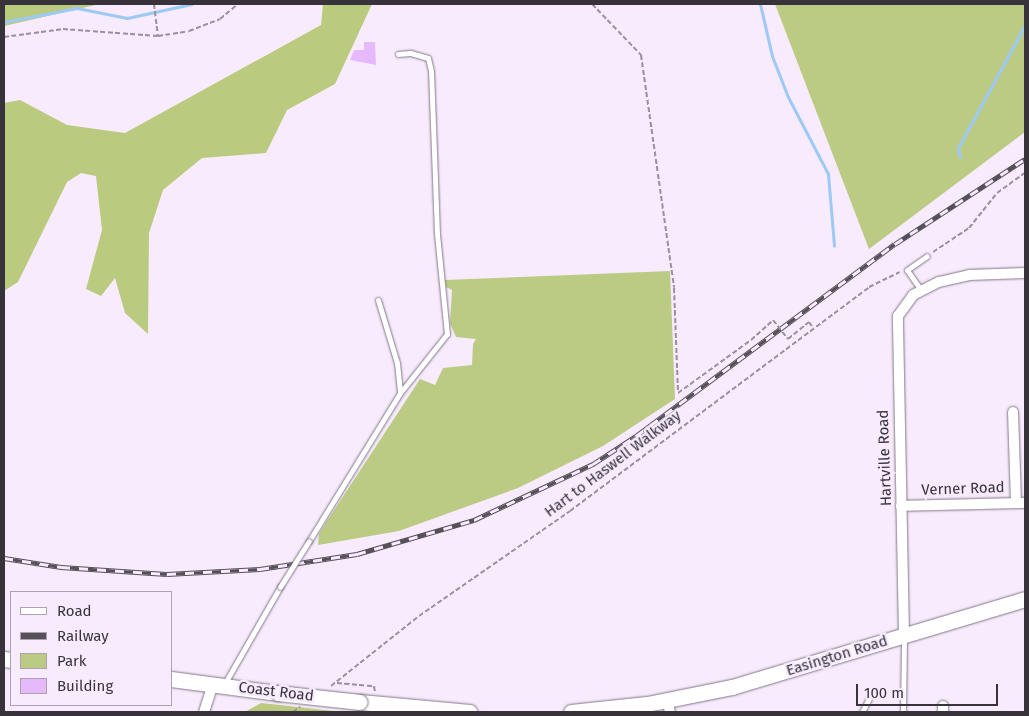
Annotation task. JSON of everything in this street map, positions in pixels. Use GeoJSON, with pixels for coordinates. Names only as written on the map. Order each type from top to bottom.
{"type":"FeatureCollection","features":[{"type":"Feature","properties":{"kind":"main road","name":"Easington Road"},"geometry":{"type":"LineString","coordinates":[[571,712],[647,704],[669,706],[1025,598]]}},
{"type":"Feature","properties":{"kind":"main road","name":"Coast Road"},"geometry":{"type":"LineString","coordinates":[[172,679],[278,693],[470,712]]}},
{"type":"Feature","properties":{"kind":"street"},"geometry":{"type":"LineString","coordinates":[[921,290],[962,276],[1025,273]]}},
{"type":"Feature","properties":{"kind":"street","name":"Hartville Road"},"geometry":{"type":"LineString","coordinates":[[904,636],[896,328],[905,304],[921,290]]}},
{"type":"Feature","properties":{"kind":"street"},"geometry":{"type":"LineString","coordinates":[[1014,412],[1021,503]]}},
{"type":"Feature","properties":{"kind":"street","name":"Verner Road"},"geometry":{"type":"LineString","coordinates":[[901,506],[1021,503]]}},
{"type":"Feature","properties":{"kind":"street"},"geometry":{"type":"LineString","coordinates":[[204,712],[218,685]]}},
{"type":"Feature","properties":{"kind":"lane"},"geometry":{"type":"LineString","coordinates":[[218,685],[400,393],[448,334],[437,234],[431,71],[428,58],[410,53],[398,54]]}},
{"type":"Feature","properties":{"kind":"lane"},"geometry":{"type":"LineString","coordinates":[[921,290],[907,270],[927,256]]}},
{"type":"Feature","properties":{"kind":"lane"},"geometry":{"type":"LineString","coordinates":[[378,300],[397,362],[400,393]]}},
{"type":"Feature","properties":{"kind":"lane"},"geometry":{"type":"LineString","coordinates":[[903,712],[904,636]]}},
{"type":"Feature","properties":{"kind":"lane"},"geometry":{"type":"LineString","coordinates":[[862,712],[869,698]]}},
{"type":"Feature","properties":{"kind":"path"},"geometry":{"type":"LineString","coordinates":[[154,4],[158,36]]}},
{"type":"Feature","properties":{"kind":"path"},"geometry":{"type":"LineString","coordinates":[[4,37],[63,29],[158,36],[189,31],[220,19],[238,4]]}},
{"type":"Feature","properties":{"kind":"path"},"geometry":{"type":"LineString","coordinates":[[592,4],[641,55],[674,288],[678,393],[773,320],[788,339],[809,322],[814,328]]}},
{"type":"Feature","properties":{"kind":"path"},"geometry":{"type":"LineString","coordinates":[[927,256],[969,228],[997,193],[1025,173]]}},
{"type":"Feature","properties":{"kind":"path","name":"Hart to Haswell Walkway"},"geometry":{"type":"LineString","coordinates":[[374,686],[335,683],[419,616],[570,511],[869,286],[907,270]]}},
{"type":"Feature","properties":{"kind":"green space"},"geometry":{"type":"Polygon","coordinates":[[[4,4],[100,4],[4,26],[4,4]]]}},
{"type":"Feature","properties":{"kind":"green space"},"geometry":{"type":"Polygon","coordinates":[[[323,4],[372,4],[335,84],[287,110],[266,153],[202,158],[163,190],[149,233],[148,334],[125,313],[115,278],[101,296],[86,289],[102,230],[96,176],[81,173],[67,182],[18,282],[4,291],[4,103],[20,100],[67,125],[125,133],[321,25],[323,4]]]}},
{"type":"Feature","properties":{"kind":"green space"},"geometry":{"type":"Polygon","coordinates":[[[775,4],[1025,4],[1025,132],[869,249],[775,4]]]}},
{"type":"Feature","properties":{"kind":"green space"},"geometry":{"type":"Polygon","coordinates":[[[670,271],[675,399],[603,446],[518,488],[399,531],[318,545],[319,534],[420,379],[435,385],[443,368],[472,365],[473,344],[476,339],[456,337],[450,323],[452,290],[446,287],[445,280],[670,271]]]}},
{"type":"Feature","properties":{"kind":"green space"},"geometry":{"type":"Polygon","coordinates":[[[261,703],[343,712],[245,712],[261,703]]]}},
{"type":"Feature","properties":{"kind":"building"},"geometry":{"type":"Polygon","coordinates":[[[364,42],[375,42],[376,65],[350,60],[354,50],[364,50],[364,42]]]}},
{"type":"Feature","properties":{"kind":"waterway"},"geometry":{"type":"LineString","coordinates":[[4,22],[77,8],[127,18],[192,4]]}},
{"type":"Feature","properties":{"kind":"waterway"},"geometry":{"type":"LineString","coordinates":[[760,4],[772,56],[788,97],[828,174],[834,246]]}},
{"type":"Feature","properties":{"kind":"waterway"},"geometry":{"type":"LineString","coordinates":[[960,157],[958,148],[1025,25]]}},
{"type":"Feature","properties":{"kind":"railway"},"geometry":{"type":"LineString","coordinates":[[4,558],[61,567],[167,574],[260,569],[357,554],[474,520],[593,464],[636,436],[895,244],[1025,159]]}}]}
